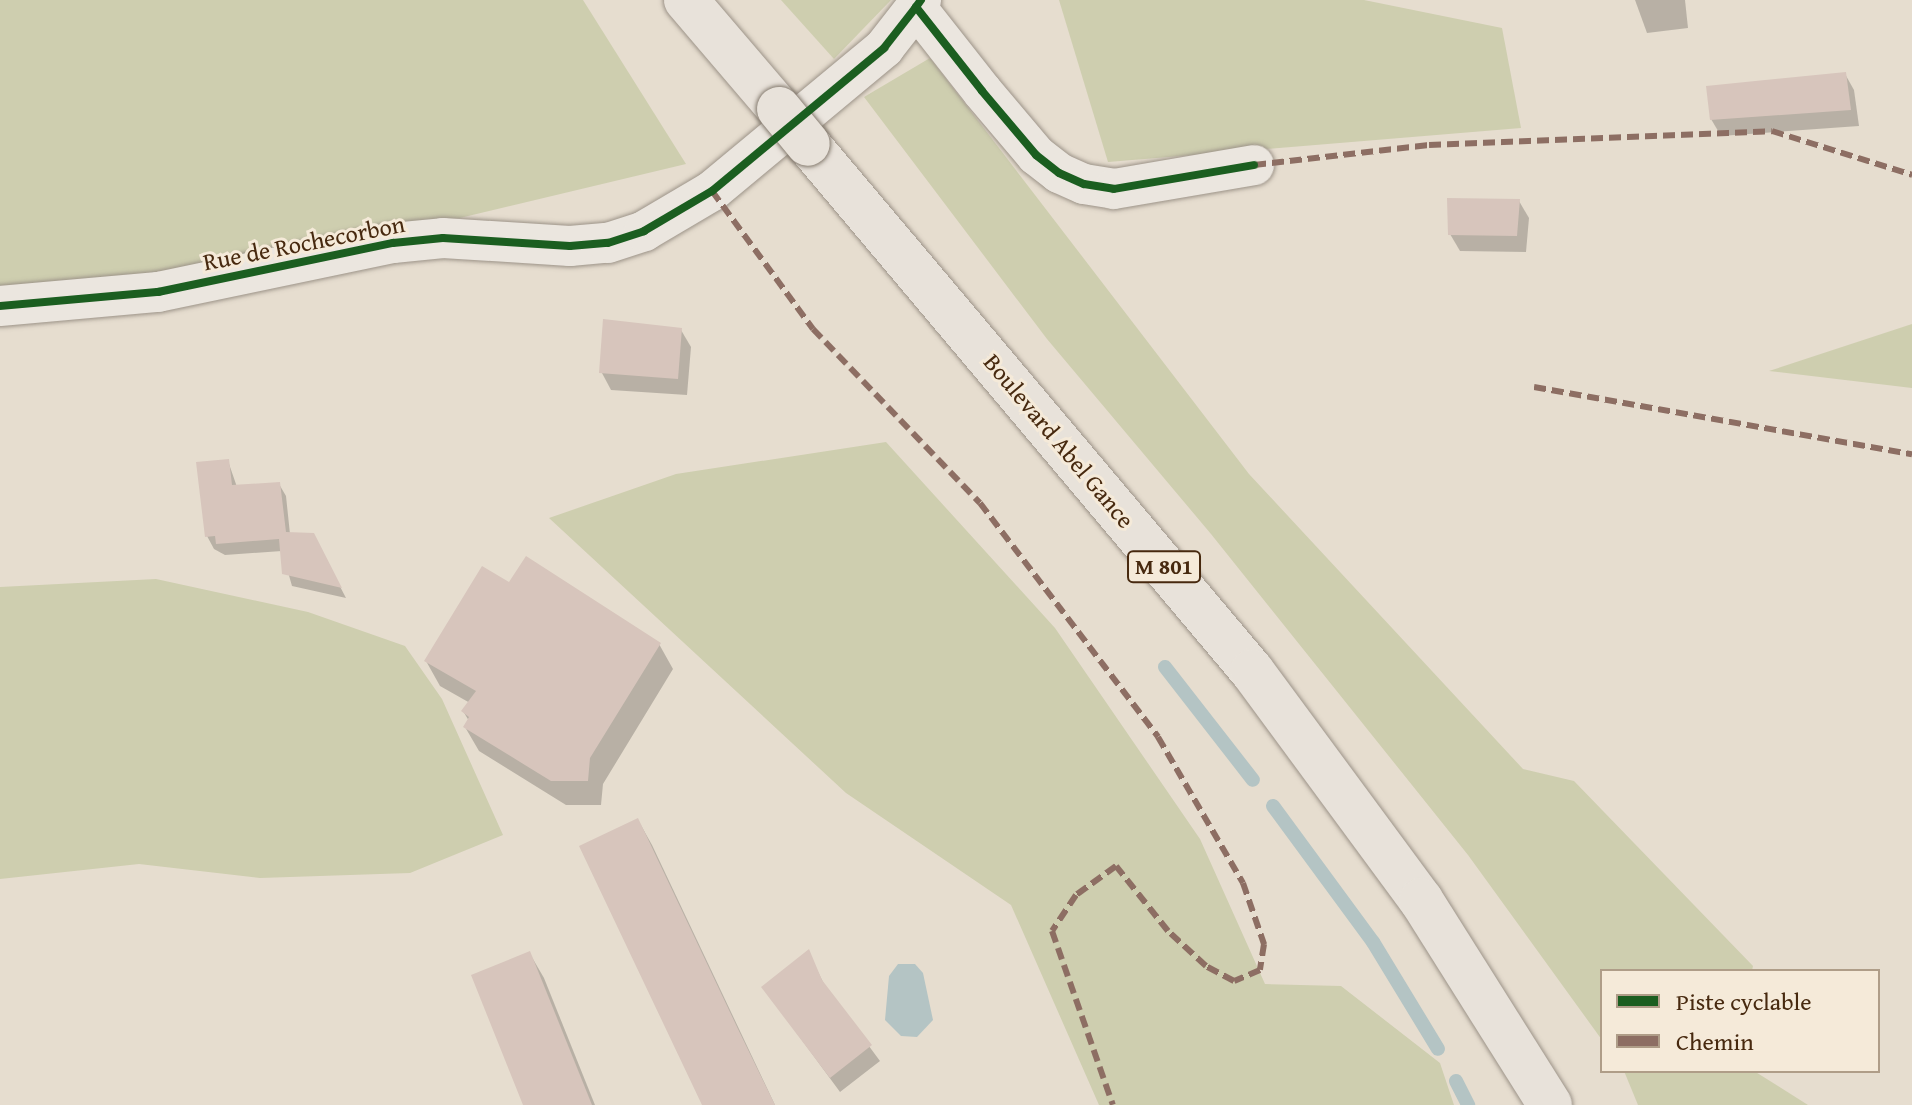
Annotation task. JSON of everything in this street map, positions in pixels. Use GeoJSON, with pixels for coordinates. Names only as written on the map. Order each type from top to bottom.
{"type":"FeatureCollection","features":[{"type":"Feature","properties":{"kind":"main road","name":"Boulevard Abel Gance"},"geometry":{"type":"LineString","coordinates":[[686,0],[1252,671],[1421,900],[1550,1105]]}},
{"type":"Feature","properties":{"kind":"main road","name":"Boulevard Abel Gance"},"geometry":{"type":"LineString","coordinates":[[702,0],[721,40]]}},
{"type":"Feature","properties":{"kind":"main road","name":"Boulevard Abel Gance"},"geometry":{"type":"LineString","coordinates":[[1493,1011],[1521,1105]]}},
{"type":"Feature","properties":{"kind":"street"},"geometry":{"type":"LineString","coordinates":[[918,4],[1036,155],[1059,173],[1114,189],[1254,165]]}},
{"type":"Feature","properties":{"kind":"street","name":"Rue de Rochecorbon"},"geometry":{"type":"LineString","coordinates":[[0,306],[158,292],[393,243],[443,238],[570,246],[608,243],[644,231],[712,191],[873,59],[918,4]]}},
{"type":"Feature","properties":{"kind":"green space"},"geometry":{"type":"Polygon","coordinates":[[[0,0],[583,0],[686,164],[221,275],[0,297],[0,0]]]}},
{"type":"Feature","properties":{"kind":"green space"},"geometry":{"type":"Polygon","coordinates":[[[781,0],[891,0],[834,59],[781,0]]]}},
{"type":"Feature","properties":{"kind":"green space"},"geometry":{"type":"Polygon","coordinates":[[[1059,0],[1364,0],[1502,28],[1521,128],[1108,162],[1059,0]]]}},
{"type":"Feature","properties":{"kind":"green space"},"geometry":{"type":"Polygon","coordinates":[[[930,58],[1249,474],[1523,769],[1574,781],[1753,966],[1752,969],[1600,969],[1600,1037],[1468,855],[1211,534],[1047,339],[864,97],[930,58]]]}},
{"type":"Feature","properties":{"kind":"green space"},"geometry":{"type":"Polygon","coordinates":[[[1912,324],[1912,388],[1769,371],[1912,324]]]}},
{"type":"Feature","properties":{"kind":"green space"},"geometry":{"type":"Polygon","coordinates":[[[886,442],[1055,628],[1200,839],[1265,984],[1341,986],[1440,1063],[1454,1105],[1099,1105],[1011,905],[846,793],[549,518],[676,474],[886,442]]]}},
{"type":"Feature","properties":{"kind":"green space"},"geometry":{"type":"Polygon","coordinates":[[[156,579],[308,612],[405,646],[442,699],[503,835],[410,873],[260,878],[139,864],[0,879],[0,587],[156,579]]]}},
{"type":"Feature","properties":{"kind":"green space"},"geometry":{"type":"Polygon","coordinates":[[[1625,1073],[1757,1073],[1808,1105],[1638,1105],[1625,1073]]]}},
{"type":"Feature","properties":{"kind":"shaded area"},"geometry":{"type":"Polygon","coordinates":[[[898,964],[915,964],[923,973],[933,1020],[917,1037],[901,1036],[885,1020],[889,976],[898,964]]]}},
{"type":"Feature","properties":{"kind":"building"},"geometry":{"type":"Polygon","coordinates":[[[1846,72],[1851,110],[1710,120],[1706,86],[1846,72]]]}},
{"type":"Feature","properties":{"kind":"building"},"geometry":{"type":"Polygon","coordinates":[[[1447,198],[1520,199],[1517,236],[1448,235],[1447,198]]]}},
{"type":"Feature","properties":{"kind":"building"},"geometry":{"type":"Polygon","coordinates":[[[603,319],[682,328],[678,379],[599,373],[603,319]]]}},
{"type":"Feature","properties":{"kind":"building"},"geometry":{"type":"Polygon","coordinates":[[[229,459],[232,485],[280,482],[286,532],[314,533],[342,588],[282,574],[279,539],[216,544],[215,536],[205,537],[196,462],[229,459]]]}},
{"type":"Feature","properties":{"kind":"building"},"geometry":{"type":"Polygon","coordinates":[[[526,556],[661,643],[590,758],[588,781],[551,781],[463,727],[469,717],[461,711],[476,691],[424,661],[482,566],[509,582],[526,556]]]}},
{"type":"Feature","properties":{"kind":"building"},"geometry":{"type":"Polygon","coordinates":[[[638,818],[775,1105],[702,1105],[579,846],[638,818]]]}},
{"type":"Feature","properties":{"kind":"building"},"geometry":{"type":"Polygon","coordinates":[[[809,949],[822,980],[872,1045],[830,1078],[761,987],[809,949]]]}},
{"type":"Feature","properties":{"kind":"building"},"geometry":{"type":"Polygon","coordinates":[[[530,951],[592,1105],[523,1105],[471,975],[530,951]]]}},
{"type":"Feature","properties":{"kind":"waterway"},"geometry":{"type":"LineString","coordinates":[[1165,667],[1253,780]]}},
{"type":"Feature","properties":{"kind":"waterway"},"geometry":{"type":"LineString","coordinates":[[1273,806],[1373,942],[1438,1049]]}},
{"type":"Feature","properties":{"kind":"waterway"},"geometry":{"type":"LineString","coordinates":[[1456,1081],[1468,1105]]}},
{"type":"Feature","properties":{"kind":"marked path"},"geometry":{"type":"LineString","coordinates":[[1254,165],[1429,145],[1772,131],[1912,175]]}},
{"type":"Feature","properties":{"kind":"marked path"},"geometry":{"type":"LineString","coordinates":[[712,191],[813,329],[980,503],[1158,737],[1243,883],[1264,944],[1260,970],[1234,981],[1206,966],[1168,931],[1116,866],[1076,895],[1052,931],[1113,1105]]}},
{"type":"Feature","properties":{"kind":"marked path"},"geometry":{"type":"LineString","coordinates":[[1534,387],[1912,454]]}},
{"type":"Feature","properties":{"kind":"cycle path"},"geometry":{"type":"LineString","coordinates":[[921,0],[916,7],[982,91],[1036,155],[1059,173],[1084,184],[1114,189],[1254,165]]}},
{"type":"Feature","properties":{"kind":"cycle path"},"geometry":{"type":"LineString","coordinates":[[0,306],[158,292],[393,243],[443,238],[570,246],[608,243],[644,231],[712,191],[884,48],[916,7]]}}]}
